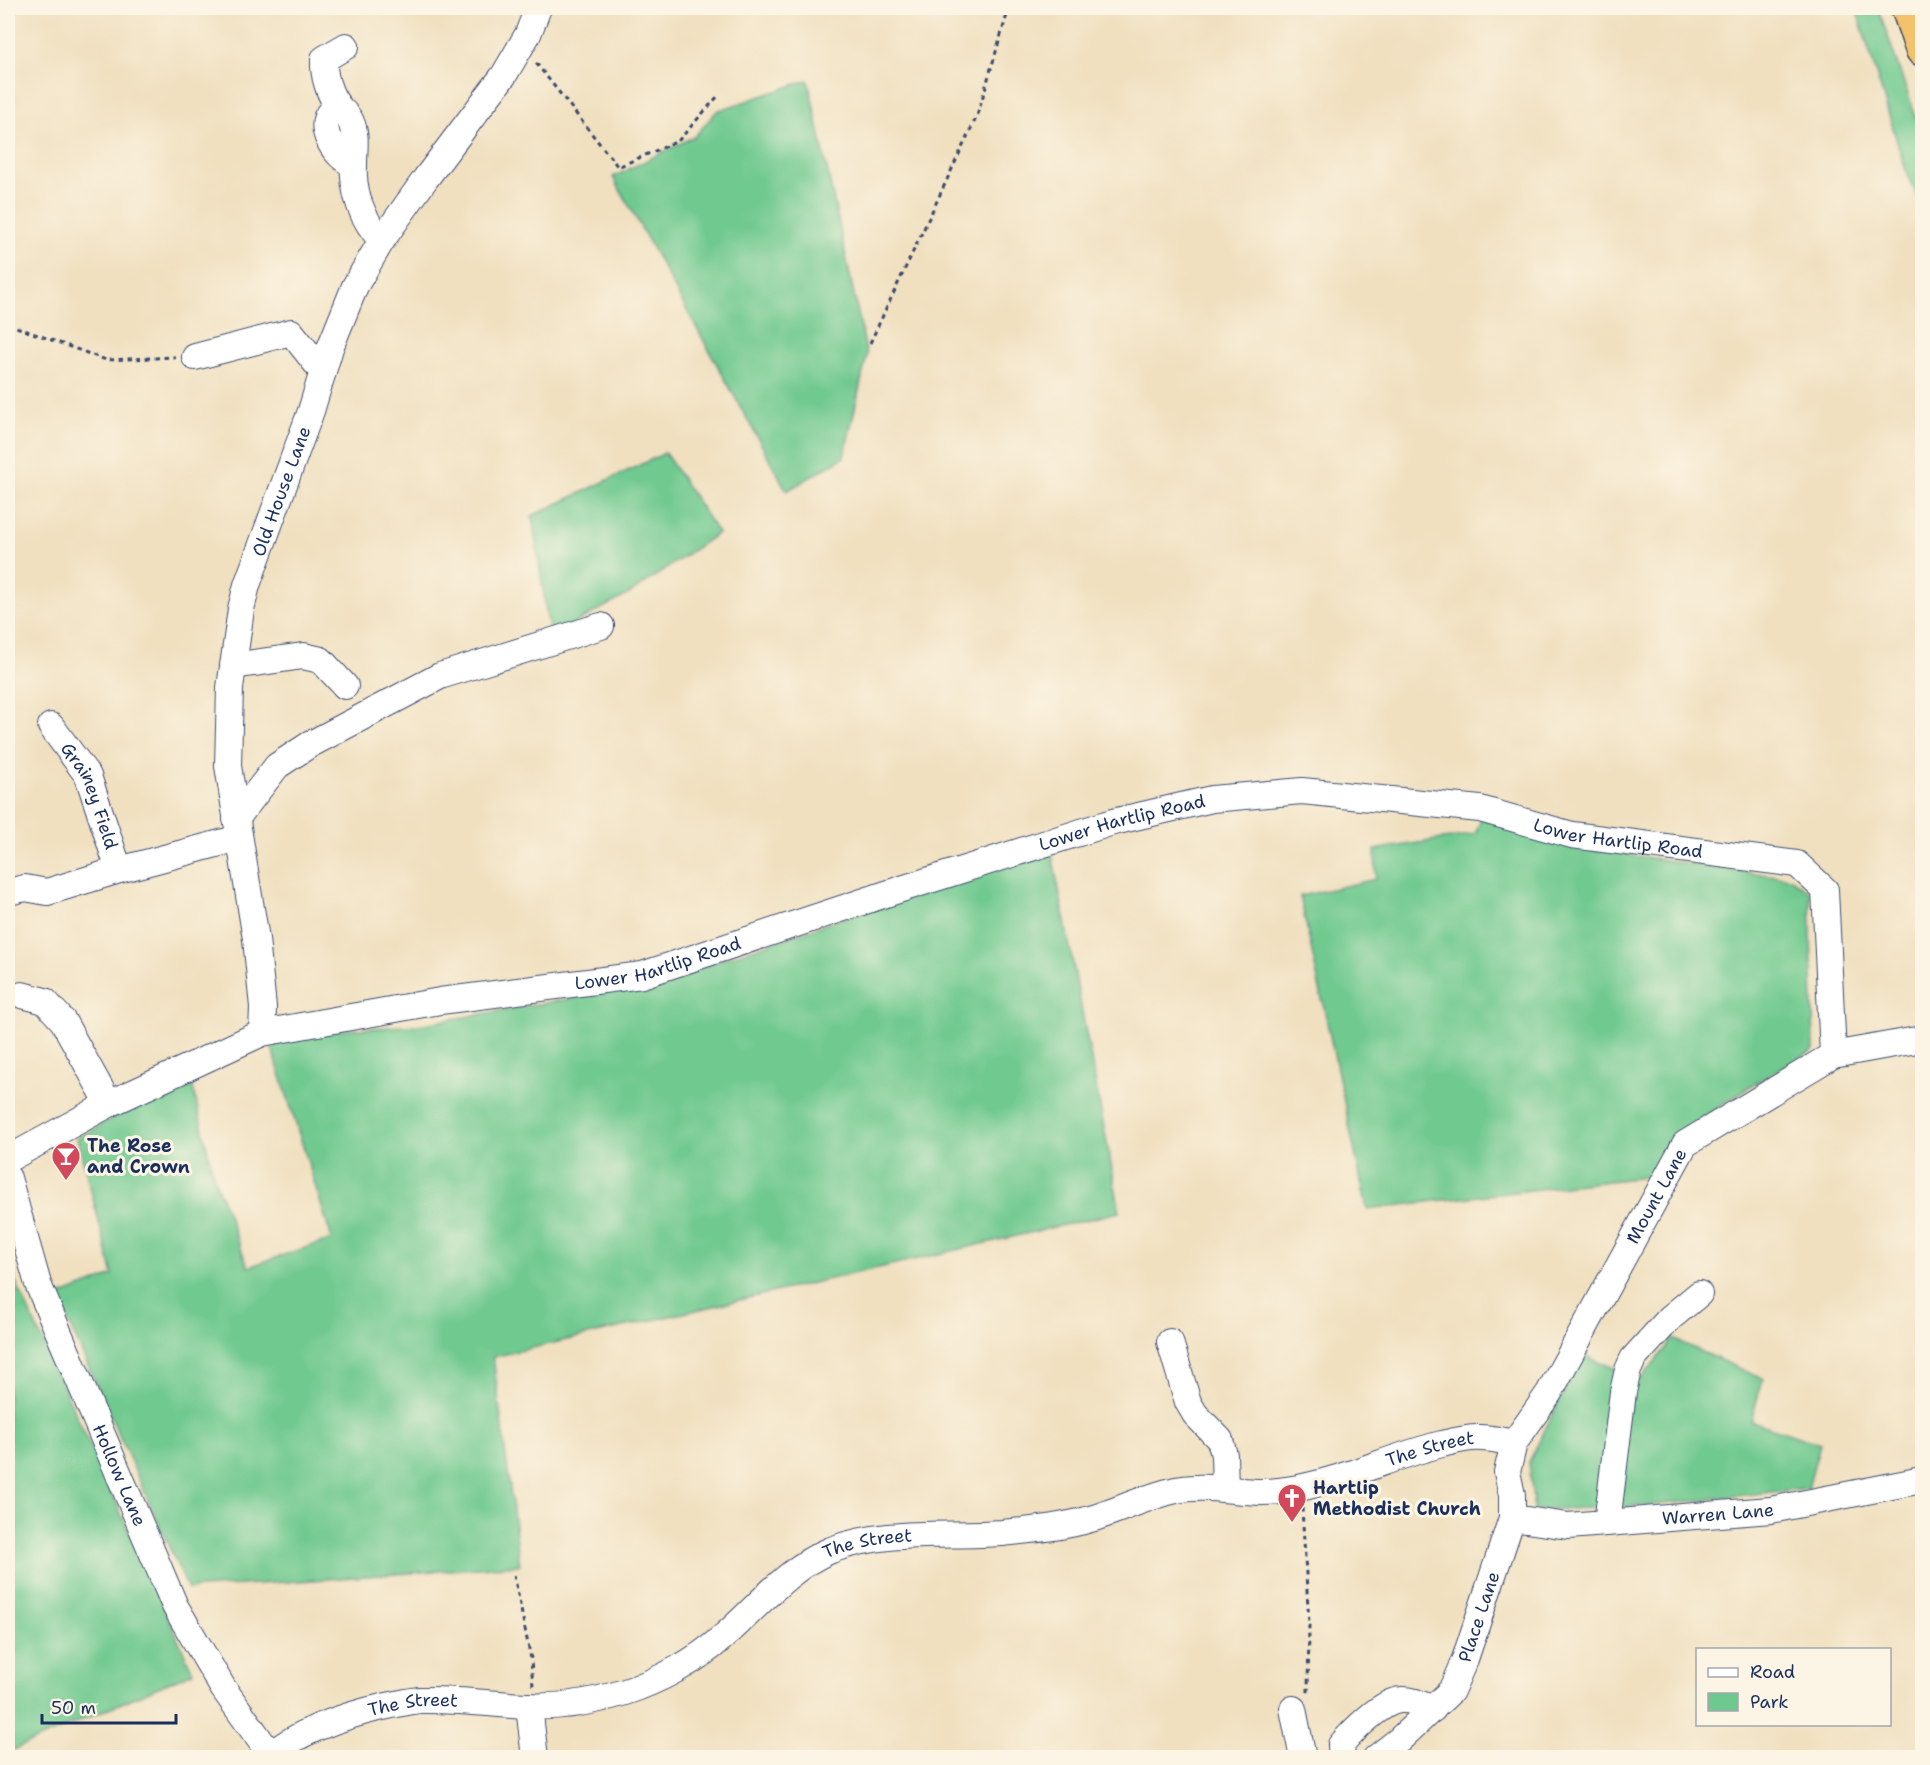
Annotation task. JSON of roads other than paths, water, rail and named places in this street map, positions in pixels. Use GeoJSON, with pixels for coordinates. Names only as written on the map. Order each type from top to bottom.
{"type":"FeatureCollection","features":[{"type":"Feature","properties":{"kind":"highway"},"geometry":{"type":"LineString","coordinates":[[1908,8],[1923,49]]}},
{"type":"Feature","properties":{"kind":"street","name":"Old House Lane"},"geometry":{"type":"LineString","coordinates":[[262,1033],[263,1007],[256,939],[228,766],[233,666],[246,585],[311,411],[330,348],[354,286],[382,240],[432,169],[491,94],[522,45],[538,8]]}},
{"type":"Feature","properties":{"kind":"street"},"geometry":{"type":"LineString","coordinates":[[346,46],[327,56],[324,63],[328,88],[334,100],[351,121],[355,138],[354,164],[359,200],[370,229],[382,240]]}},
{"type":"Feature","properties":{"kind":"street"},"geometry":{"type":"LineString","coordinates":[[195,357],[291,332],[322,372]]}},
{"type":"Feature","properties":{"kind":"street"},"geometry":{"type":"LineString","coordinates":[[238,829],[277,766],[309,745],[440,675],[601,626]]}},
{"type":"Feature","properties":{"kind":"street"},"geometry":{"type":"LineString","coordinates":[[233,666],[303,656],[321,660],[345,686]]}},
{"type":"Feature","properties":{"kind":"street","name":"Grainey Field"},"geometry":{"type":"LineString","coordinates":[[51,726],[88,777],[119,870]]}},
{"type":"Feature","properties":{"kind":"street","name":"Lower Hartlip Road"},"geometry":{"type":"LineString","coordinates":[[8,1159],[109,1104],[262,1033],[440,1001],[642,975],[1113,822],[1212,799],[1302,791],[1480,809],[1572,834],[1797,864],[1825,890],[1833,1055]]}},
{"type":"Feature","properties":{"kind":"street","name":"Grainey Field"},"geometry":{"type":"LineString","coordinates":[[8,892],[25,888],[47,892],[238,829]]}},
{"type":"Feature","properties":{"kind":"street"},"geometry":{"type":"LineString","coordinates":[[22,995],[45,1000],[63,1021],[109,1104]]}},
{"type":"Feature","properties":{"kind":"street","name":"Mount Lane"},"geometry":{"type":"LineString","coordinates":[[1514,1443],[1549,1393],[1685,1144],[1833,1055],[1923,1039]]}},
{"type":"Feature","properties":{"kind":"street","name":"Hollow Lane"},"geometry":{"type":"LineString","coordinates":[[8,1178],[38,1284],[175,1606],[223,1688],[268,1756]]}},
{"type":"Feature","properties":{"kind":"street"},"geometry":{"type":"LineString","coordinates":[[1607,1523],[1623,1392],[1628,1370],[1633,1359],[1671,1318],[1699,1294]]}},
{"type":"Feature","properties":{"kind":"street"},"geometry":{"type":"LineString","coordinates":[[1170,1342],[1188,1402],[1195,1414],[1220,1440],[1224,1455],[1225,1489]]}},
{"type":"Feature","properties":{"kind":"street","name":"The Street"},"geometry":{"type":"LineString","coordinates":[[268,1756],[314,1728],[368,1710],[417,1700],[471,1701],[532,1706],[568,1704],[626,1691],[664,1676],[721,1639],[784,1580],[809,1560],[853,1543],[878,1537],[1003,1533],[1060,1527],[1178,1490],[1225,1489],[1261,1492],[1301,1487],[1462,1439],[1480,1437],[1514,1443]]}},
{"type":"Feature","properties":{"kind":"street","name":"Place Lane"},"geometry":{"type":"LineString","coordinates":[[1376,1758],[1400,1740],[1451,1691],[1465,1659],[1512,1518],[1512,1495],[1507,1472],[1514,1443]]}},
{"type":"Feature","properties":{"kind":"street","name":"Warren Lane"},"geometry":{"type":"LineString","coordinates":[[1512,1518],[1568,1526],[1771,1510],[1923,1480]]}},
{"type":"Feature","properties":{"kind":"street"},"geometry":{"type":"LineString","coordinates":[[1342,1758],[1341,1745],[1352,1731],[1392,1701],[1404,1700],[1433,1709]]}},
{"type":"Feature","properties":{"kind":"street"},"geometry":{"type":"LineString","coordinates":[[1300,1703],[1303,1758]]}},
{"type":"Feature","properties":{"kind":"street"},"geometry":{"type":"LineString","coordinates":[[532,1706],[535,1758]]}},
{"type":"Feature","properties":{"kind":"place","name":"The Rose and Crown"},"geometry":{"type":"Point","coordinates":[66,1182]}},
{"type":"Feature","properties":{"kind":"place","name":"Hartlip Methodist Church"},"geometry":{"type":"Point","coordinates":[1292,1524]}}]}
